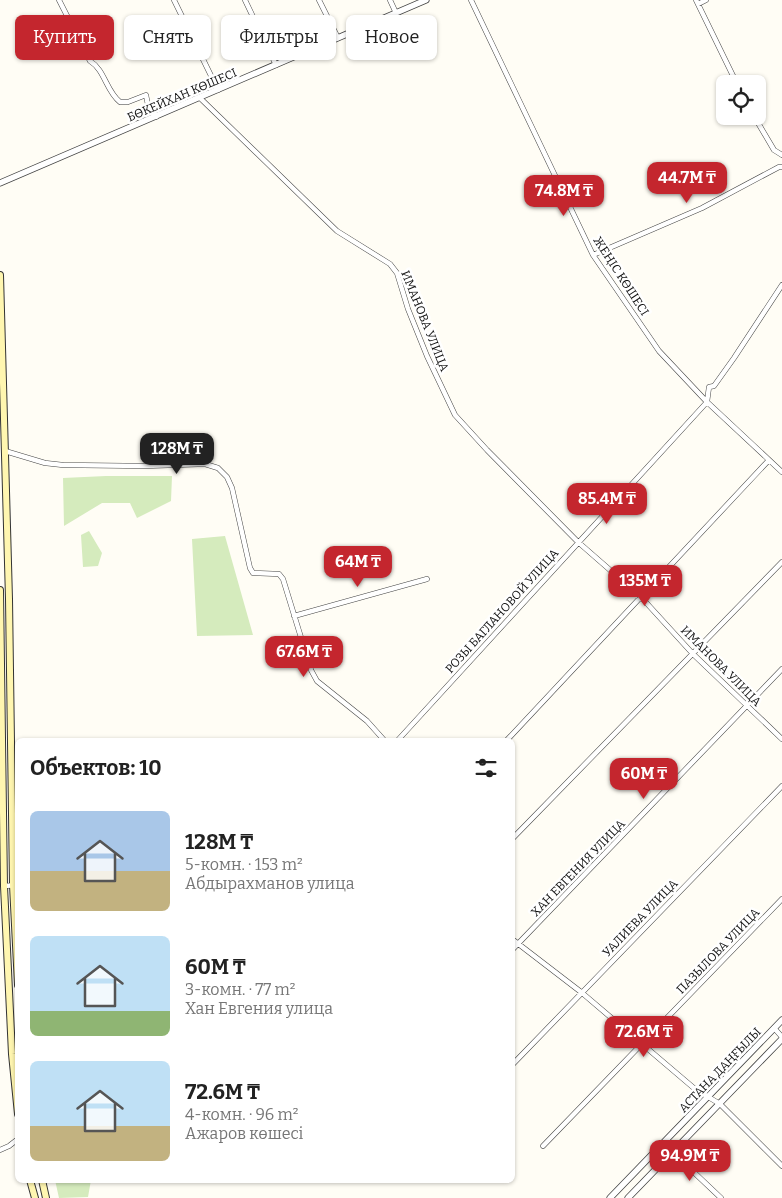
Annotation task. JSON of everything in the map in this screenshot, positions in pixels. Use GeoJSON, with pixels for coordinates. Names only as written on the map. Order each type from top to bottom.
{"type":"FeatureCollection","features":[{"type":"Feature","properties":{"kind":"main road"},"geometry":{"type":"LineString","coordinates":[[0,276],[15,885]]}},
{"type":"Feature","properties":{"kind":"main road"},"geometry":{"type":"LineString","coordinates":[[0,590],[4,886],[15,1084]]}},
{"type":"Feature","properties":{"kind":"main road"},"geometry":{"type":"LineString","coordinates":[[31,1183],[35,1198]]}},
{"type":"Feature","properties":{"kind":"main road"},"geometry":{"type":"LineString","coordinates":[[43,1183],[46,1198]]}},
{"type":"Feature","properties":{"kind":"street"},"geometry":{"type":"LineString","coordinates":[[59,0],[90,61],[98,66],[114,97],[120,102],[128,102],[146,95],[148,105],[156,117]]}},
{"type":"Feature","properties":{"kind":"street"},"geometry":{"type":"LineString","coordinates":[[174,0],[218,90]]}},
{"type":"Feature","properties":{"kind":"street"},"geometry":{"type":"LineString","coordinates":[[245,0],[276,65]]}},
{"type":"Feature","properties":{"kind":"street"},"geometry":{"type":"LineString","coordinates":[[319,0],[338,38]]}},
{"type":"Feature","properties":{"kind":"street"},"geometry":{"type":"LineString","coordinates":[[390,0],[396,13]]}},
{"type":"Feature","properties":{"kind":"street","name":"БӨКЕЙХАН КӨШЕСІ"},"geometry":{"type":"LineString","coordinates":[[0,183],[426,0]]}},
{"type":"Feature","properties":{"kind":"street","name":"ЖЕҢІС КӨШЕСІ"},"geometry":{"type":"LineString","coordinates":[[471,0],[593,255],[658,351],[707,402],[782,472]]}},
{"type":"Feature","properties":{"kind":"street"},"geometry":{"type":"LineString","coordinates":[[706,0],[697,2],[733,75]]}},
{"type":"Feature","properties":{"kind":"street","name":"ИМАНОВА УЛИЦА"},"geometry":{"type":"LineString","coordinates":[[200,98],[337,231],[390,264],[397,273],[426,356],[455,415],[578,542],[641,597],[693,654],[782,739]]}},
{"type":"Feature","properties":{"kind":"street"},"geometry":{"type":"LineString","coordinates":[[759,125],[774,150],[782,155]]}},
{"type":"Feature","properties":{"kind":"street"},"geometry":{"type":"LineString","coordinates":[[593,255],[702,208],[782,167]]}},
{"type":"Feature","properties":{"kind":"street","name":"РОЗЫ БАГЛАНОВОЙ УЛИЦА"},"geometry":{"type":"LineString","coordinates":[[400,738],[707,402],[709,386],[714,386],[782,285]]}},
{"type":"Feature","properties":{"kind":"street"},"geometry":{"type":"LineString","coordinates":[[5,451],[45,463],[63,465],[145,466],[205,464],[218,468],[227,477],[232,488],[253,573],[279,574],[283,579],[311,670],[317,681],[367,721],[382,738]]}},
{"type":"Feature","properties":{"kind":"street"},"geometry":{"type":"LineString","coordinates":[[509,738],[770,460]]}},
{"type":"Feature","properties":{"kind":"street"},"geometry":{"type":"LineString","coordinates":[[515,836],[782,562]]}},
{"type":"Feature","properties":{"kind":"street"},"geometry":{"type":"LineString","coordinates":[[294,616],[427,579]]}},
{"type":"Feature","properties":{"kind":"street"},"geometry":{"type":"LineString","coordinates":[[0,599],[9,599]]}},
{"type":"Feature","properties":{"kind":"street","name":"ХАН ЕВГЕНИЯ УЛИЦА"},"geometry":{"type":"LineString","coordinates":[[515,947],[782,669]]}},
{"type":"Feature","properties":{"kind":"street","name":"УАЛИЕВА УЛИЦА"},"geometry":{"type":"LineString","coordinates":[[515,1062],[782,786]]}},
{"type":"Feature","properties":{"kind":"street"},"geometry":{"type":"LineString","coordinates":[[4,886],[15,885]]}},
{"type":"Feature","properties":{"kind":"street","name":"ПАЗЫЛОВА УЛИЦА"},"geometry":{"type":"LineString","coordinates":[[543,1146],[782,899]]}},
{"type":"Feature","properties":{"kind":"street"},"geometry":{"type":"LineString","coordinates":[[515,941],[581,992],[695,1089],[720,1104],[782,1166]]}},
{"type":"Feature","properties":{"kind":"street","name":"АСТАНА ДАҢҒЫЛЫ"},"geometry":{"type":"LineString","coordinates":[[610,1198],[782,1020]]}},
{"type":"Feature","properties":{"kind":"street"},"geometry":{"type":"LineString","coordinates":[[774,1028],[782,1038]]}},
{"type":"Feature","properties":{"kind":"street","name":"АСТАНА ДАҢҒЫЛЫ"},"geometry":{"type":"LineString","coordinates":[[630,1197],[782,1038]]}},
{"type":"Feature","properties":{"kind":"street"},"geometry":{"type":"LineString","coordinates":[[0,1150],[15,1142]]}},
{"type":"Feature","properties":{"kind":"street"},"geometry":{"type":"LineString","coordinates":[[664,1144],[721,1198]]}},
{"type":"Feature","properties":{"kind":"green space"},"geometry":{"type":"Polygon","coordinates":[[[172,476],[171,501],[137,518],[130,503],[102,503],[64,526],[63,478],[172,476]]]}},
{"type":"Feature","properties":{"kind":"green space"},"geometry":{"type":"Polygon","coordinates":[[[89,531],[102,553],[98,566],[83,567],[81,535],[89,531]]]}},
{"type":"Feature","properties":{"kind":"green space"},"geometry":{"type":"Polygon","coordinates":[[[225,536],[253,635],[197,636],[192,539],[225,536]]]}},
{"type":"Feature","properties":{"kind":"green space"},"geometry":{"type":"Polygon","coordinates":[[[56,1183],[90,1183],[88,1197],[59,1198],[56,1183]]]}}]}
